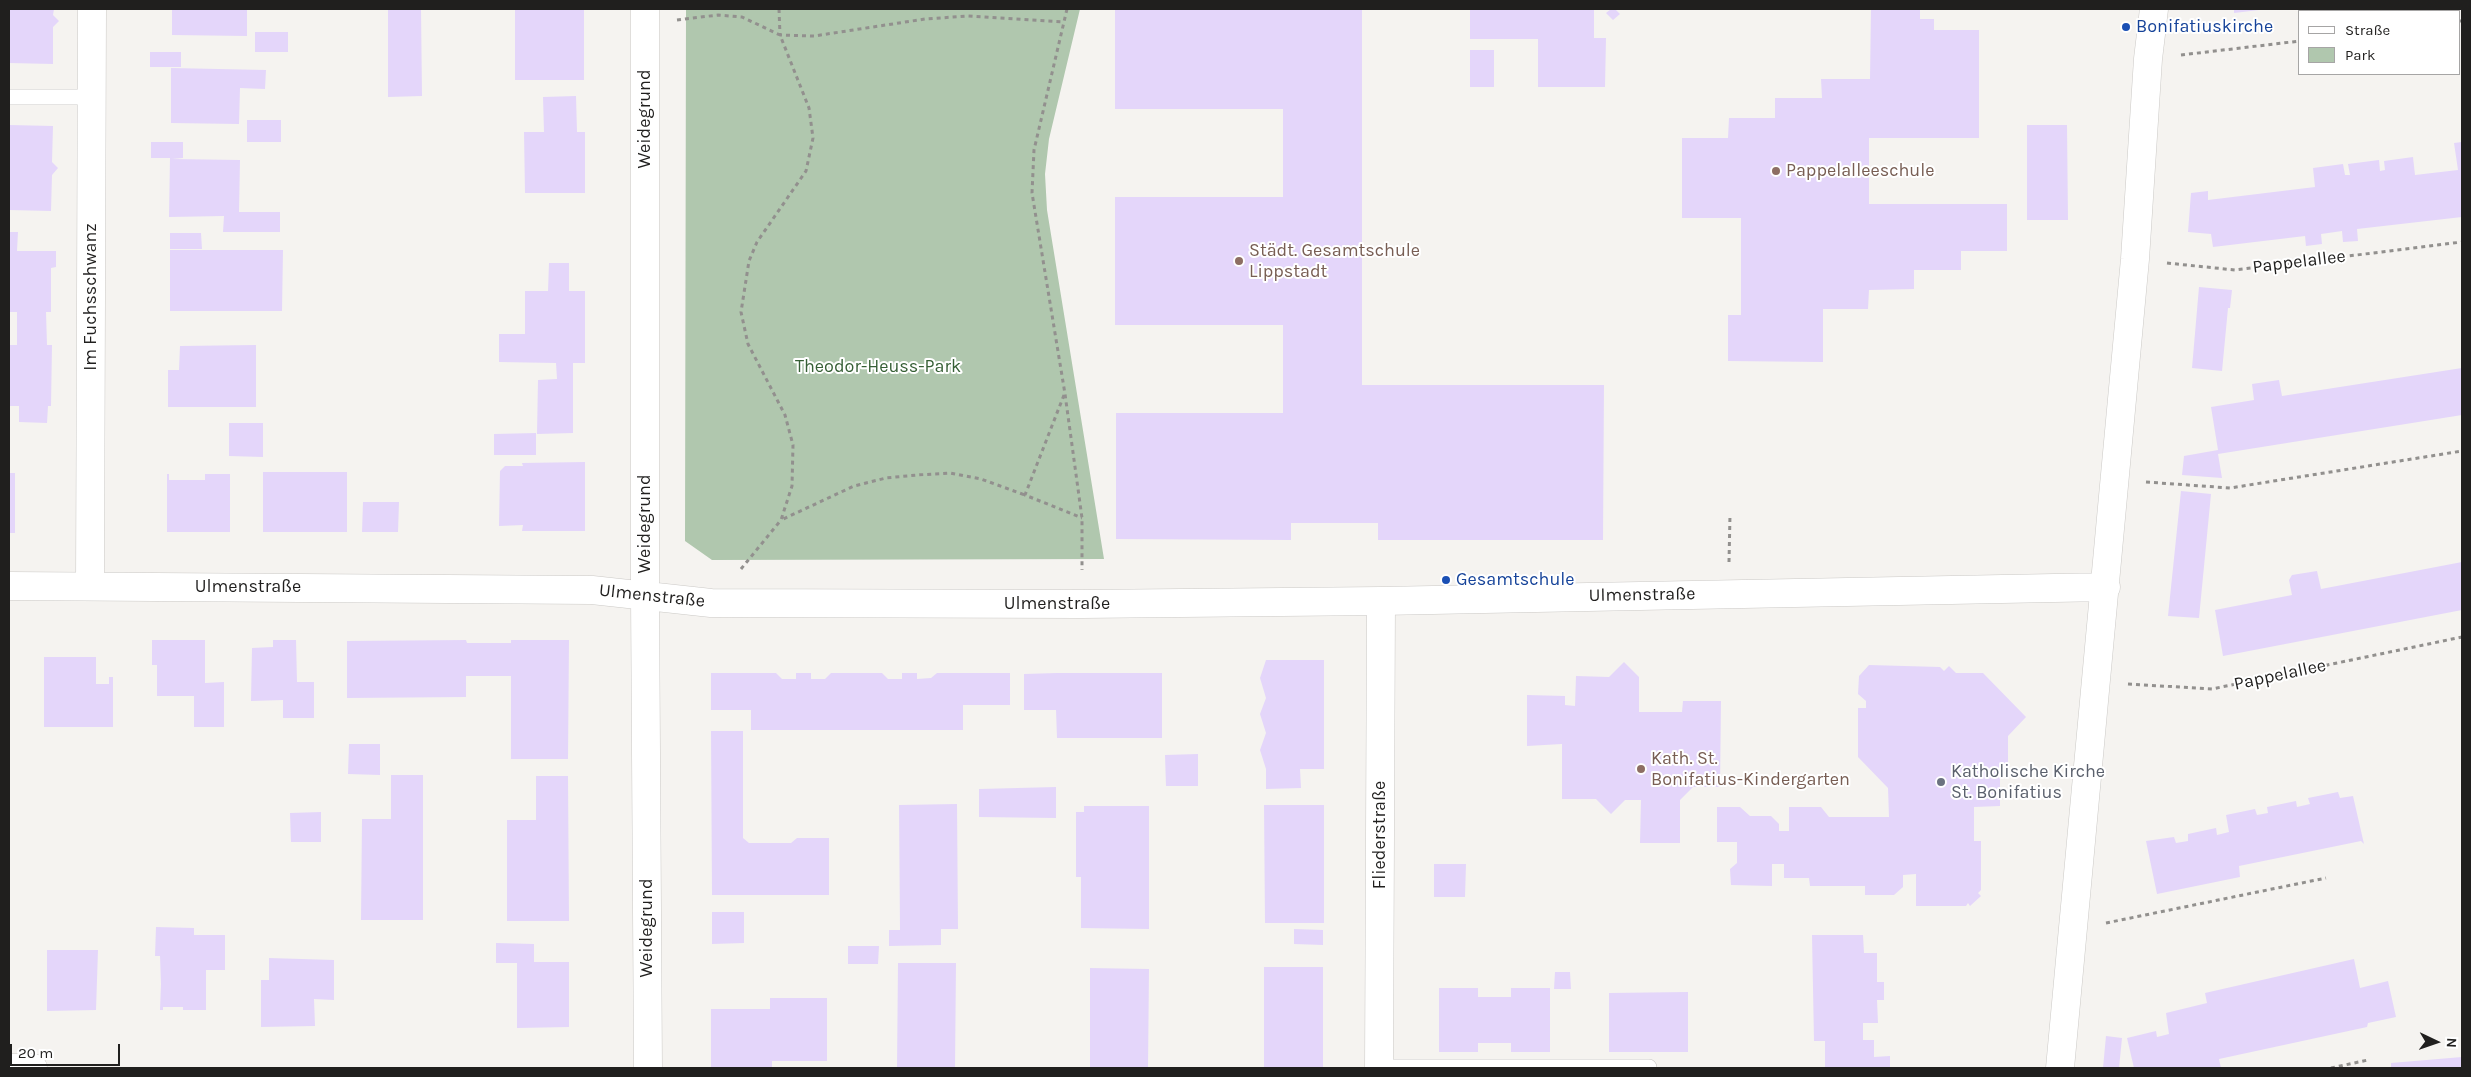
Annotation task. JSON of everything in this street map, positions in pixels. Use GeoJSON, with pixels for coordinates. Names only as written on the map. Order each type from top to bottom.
{"type":"FeatureCollection","features":[{"type":"Feature","properties":{"kind":"street","name":"Im Fuchsschwanz"},"geometry":{"type":"LineString","coordinates":[[90,586],[92,9]]}},
{"type":"Feature","properties":{"kind":"street"},"geometry":{"type":"LineString","coordinates":[[2060,1068],[2136,259],[2148,59],[2154,9]]}},
{"type":"Feature","properties":{"kind":"street","name":"Weidegrund"},"geometry":{"type":"LineString","coordinates":[[645,15],[644,595],[648,1068]]}},
{"type":"Feature","properties":{"kind":"street","name":"Ulmenstraße"},"geometry":{"type":"LineString","coordinates":[[9,586],[592,590],[711,603],[1082,604],[1382,601],[2106,588]]}},
{"type":"Feature","properties":{"kind":"street","name":"Fliederstraße"},"geometry":{"type":"LineString","coordinates":[[1378,1067],[1382,601]]}},
{"type":"Feature","properties":{"kind":"street"},"geometry":{"type":"LineString","coordinates":[[9,1068],[33,1068]]}},
{"type":"Feature","properties":{"kind":"lane"},"geometry":{"type":"LineString","coordinates":[[9,97],[91,97]]}},
{"type":"Feature","properties":{"kind":"lane"},"geometry":{"type":"LineString","coordinates":[[1378,1067],[1649,1067]]}},
{"type":"Feature","properties":{"kind":"path"},"geometry":{"type":"LineString","coordinates":[[711,603],[782,520],[792,486],[793,445],[785,415],[748,344],[742,312],[749,261],[757,242],[806,171],[813,138],[809,108],[780,36],[779,9]]}},
{"type":"Feature","properties":{"kind":"path"},"geometry":{"type":"LineString","coordinates":[[1067,9],[1034,150],[1032,193],[1065,394],[1082,518],[1082,604]]}},
{"type":"Feature","properties":{"kind":"path"},"geometry":{"type":"LineString","coordinates":[[645,15],[690,20],[718,15],[742,17],[780,36],[814,36],[925,19],[968,16],[1064,22]]}},
{"type":"Feature","properties":{"kind":"path"},"geometry":{"type":"LineString","coordinates":[[2148,59],[2298,40]]}},
{"type":"Feature","properties":{"kind":"path","name":"Pappelallee"},"geometry":{"type":"LineString","coordinates":[[2136,259],[2236,270],[2462,242]]}},
{"type":"Feature","properties":{"kind":"path"},"geometry":{"type":"LineString","coordinates":[[1025,495],[1065,394]]}},
{"type":"Feature","properties":{"kind":"path"},"geometry":{"type":"LineString","coordinates":[[2115,480],[2230,488],[2462,451]]}},
{"type":"Feature","properties":{"kind":"path"},"geometry":{"type":"LineString","coordinates":[[782,520],[854,486],[886,478],[950,473],[973,478],[1025,495],[1082,518]]}},
{"type":"Feature","properties":{"kind":"path"},"geometry":{"type":"LineString","coordinates":[[1729,594],[1730,515]]}},
{"type":"Feature","properties":{"kind":"path","name":"Pappelallee"},"geometry":{"type":"LineString","coordinates":[[2096,682],[2212,689],[2462,637]]}},
{"type":"Feature","properties":{"kind":"path"},"geometry":{"type":"LineString","coordinates":[[2073,930],[2326,878]]}},
{"type":"Feature","properties":{"kind":"path"},"geometry":{"type":"LineString","coordinates":[[2331,1068],[2368,1060]]}},
{"type":"Feature","properties":{"kind":"green space","name":"Theodor-Heuss-Park"},"geometry":{"type":"Polygon","coordinates":[[[686,9],[1080,9],[1049,139],[1045,174],[1047,210],[1104,559],[712,560],[685,541],[686,9]]]}},
{"type":"Feature","properties":{"kind":"building"},"geometry":{"type":"Polygon","coordinates":[[[9,9],[54,9],[53,15],[59,21],[53,27],[53,64],[9,63],[9,9]]]}},
{"type":"Feature","properties":{"kind":"building"},"geometry":{"type":"Polygon","coordinates":[[[172,9],[247,9],[247,36],[172,35],[172,9]]]}},
{"type":"Feature","properties":{"kind":"building"},"geometry":{"type":"Polygon","coordinates":[[[388,9],[421,9],[422,96],[388,97],[388,9]]]}},
{"type":"Feature","properties":{"kind":"building"},"geometry":{"type":"Polygon","coordinates":[[[515,9],[584,9],[584,80],[515,80],[515,9]]]}},
{"type":"Feature","properties":{"kind":"building","name":"Städt. Gesamtschule Lippstadt"},"geometry":{"type":"Polygon","coordinates":[[[1115,9],[1362,9],[1362,385],[1604,385],[1603,540],[1378,540],[1378,523],[1291,523],[1291,540],[1116,539],[1116,413],[1283,413],[1283,325],[1115,325],[1115,197],[1283,197],[1283,109],[1115,109],[1115,9]]]}},
{"type":"Feature","properties":{"kind":"building"},"geometry":{"type":"Polygon","coordinates":[[[1470,9],[1594,9],[1594,38],[1606,38],[1605,87],[1538,87],[1538,39],[1470,39],[1470,9]]]}},
{"type":"Feature","properties":{"kind":"building"},"geometry":{"type":"Polygon","coordinates":[[[1611,9],[1615,9],[1620,14],[1613,20],[1606,13],[1611,9]]]}},
{"type":"Feature","properties":{"kind":"building","name":"Pappelalleeschule"},"geometry":{"type":"Polygon","coordinates":[[[1871,9],[1920,9],[1920,19],[1934,19],[1934,30],[1979,30],[1979,138],[1869,138],[1869,204],[2007,204],[2007,251],[1961,251],[1961,270],[1914,270],[1914,289],[1869,290],[1868,309],[1823,309],[1823,362],[1728,361],[1728,315],[1741,315],[1741,218],[1682,218],[1682,138],[1728,138],[1729,118],[1775,118],[1775,98],[1822,98],[1821,79],[1870,79],[1871,9]]]}},
{"type":"Feature","properties":{"kind":"building"},"geometry":{"type":"Polygon","coordinates":[[[2234,9],[2259,9],[2259,10],[2234,13],[2234,9]]]}},
{"type":"Feature","properties":{"kind":"building"},"geometry":{"type":"Polygon","coordinates":[[[255,32],[288,32],[288,52],[255,52],[255,32]]]}},
{"type":"Feature","properties":{"kind":"building"},"geometry":{"type":"Polygon","coordinates":[[[1470,50],[1494,50],[1494,87],[1470,87],[1470,50]]]}},
{"type":"Feature","properties":{"kind":"building"},"geometry":{"type":"Polygon","coordinates":[[[150,52],[181,52],[181,67],[150,67],[150,52]]]}},
{"type":"Feature","properties":{"kind":"building"},"geometry":{"type":"Polygon","coordinates":[[[171,68],[266,70],[265,89],[240,88],[239,124],[171,123],[171,68]]]}},
{"type":"Feature","properties":{"kind":"building"},"geometry":{"type":"Polygon","coordinates":[[[576,96],[577,132],[585,132],[585,193],[525,193],[524,132],[544,132],[543,97],[576,96]]]}},
{"type":"Feature","properties":{"kind":"building"},"geometry":{"type":"Polygon","coordinates":[[[247,120],[281,120],[281,142],[247,142],[247,120]]]}},
{"type":"Feature","properties":{"kind":"building"},"geometry":{"type":"Polygon","coordinates":[[[9,125],[53,126],[52,162],[58,168],[52,175],[51,211],[9,210],[9,125]]]}},
{"type":"Feature","properties":{"kind":"building"},"geometry":{"type":"Polygon","coordinates":[[[2027,125],[2067,125],[2068,220],[2027,220],[2027,125]]]}},
{"type":"Feature","properties":{"kind":"building"},"geometry":{"type":"Polygon","coordinates":[[[151,142],[183,142],[183,158],[172,159],[240,160],[239,212],[280,212],[280,232],[223,232],[224,216],[169,217],[170,158],[151,158],[151,142]]]}},
{"type":"Feature","properties":{"kind":"building"},"geometry":{"type":"Polygon","coordinates":[[[2462,142],[2462,217],[2357,229],[2358,241],[2343,242],[2342,231],[2321,234],[2322,244],[2306,246],[2305,236],[2213,247],[2211,234],[2188,232],[2191,193],[2208,191],[2208,200],[2315,187],[2313,168],[2343,164],[2345,175],[2350,175],[2348,164],[2379,160],[2380,171],[2385,170],[2384,161],[2413,157],[2415,175],[2458,170],[2454,143],[2462,142]]]}},
{"type":"Feature","properties":{"kind":"building"},"geometry":{"type":"Polygon","coordinates":[[[9,232],[18,232],[17,251],[56,251],[56,267],[51,268],[51,312],[46,312],[47,345],[52,345],[51,406],[48,406],[47,423],[19,422],[19,406],[9,406],[9,345],[17,345],[17,312],[9,312],[9,232]]]}},
{"type":"Feature","properties":{"kind":"building"},"geometry":{"type":"Polygon","coordinates":[[[170,233],[201,233],[202,249],[170,249],[170,233]]]}},
{"type":"Feature","properties":{"kind":"building"},"geometry":{"type":"Polygon","coordinates":[[[170,250],[283,250],[282,311],[170,311],[170,250]]]}},
{"type":"Feature","properties":{"kind":"building"},"geometry":{"type":"Polygon","coordinates":[[[549,263],[569,263],[569,291],[585,291],[585,363],[573,363],[573,433],[537,434],[538,380],[557,379],[556,363],[499,362],[499,334],[525,334],[525,291],[548,291],[549,263]]]}},
{"type":"Feature","properties":{"kind":"building"},"geometry":{"type":"Polygon","coordinates":[[[2199,287],[2232,290],[2230,308],[2228,308],[2222,371],[2192,368],[2199,287]]]}},
{"type":"Feature","properties":{"kind":"building"},"geometry":{"type":"Polygon","coordinates":[[[256,345],[256,407],[168,407],[168,370],[179,370],[180,346],[256,345]]]}},
{"type":"Feature","properties":{"kind":"building"},"geometry":{"type":"Polygon","coordinates":[[[2462,368],[2462,415],[2218,454],[2222,478],[2182,475],[2184,456],[2218,450],[2211,407],[2254,400],[2252,384],[2279,380],[2282,396],[2462,368]]]}},
{"type":"Feature","properties":{"kind":"building"},"geometry":{"type":"Polygon","coordinates":[[[229,423],[263,423],[263,457],[229,456],[229,423]]]}},
{"type":"Feature","properties":{"kind":"building"},"geometry":{"type":"Polygon","coordinates":[[[536,433],[536,455],[494,455],[494,434],[536,433]]]}},
{"type":"Feature","properties":{"kind":"building"},"geometry":{"type":"Polygon","coordinates":[[[585,462],[585,531],[522,531],[523,525],[499,526],[500,471],[505,466],[523,466],[522,463],[585,462]]]}},
{"type":"Feature","properties":{"kind":"building"},"geometry":{"type":"Polygon","coordinates":[[[263,472],[347,472],[347,532],[263,532],[263,472]]]}},
{"type":"Feature","properties":{"kind":"building"},"geometry":{"type":"Polygon","coordinates":[[[9,473],[15,473],[15,533],[9,533],[9,473]]]}},
{"type":"Feature","properties":{"kind":"building"},"geometry":{"type":"Polygon","coordinates":[[[167,474],[169,474],[169,480],[205,480],[205,474],[230,474],[230,532],[167,532],[167,474]]]}},
{"type":"Feature","properties":{"kind":"building"},"geometry":{"type":"Polygon","coordinates":[[[2181,491],[2211,494],[2199,618],[2168,616],[2181,491]]]}},
{"type":"Feature","properties":{"kind":"building"},"geometry":{"type":"Polygon","coordinates":[[[363,502],[399,502],[398,532],[362,532],[363,502]]]}},
{"type":"Feature","properties":{"kind":"building"},"geometry":{"type":"Polygon","coordinates":[[[2462,562],[2462,610],[2223,656],[2215,610],[2292,595],[2289,580],[2292,575],[2317,571],[2321,589],[2462,562]]]}},
{"type":"Feature","properties":{"kind":"building"},"geometry":{"type":"Polygon","coordinates":[[[152,640],[205,640],[205,683],[224,682],[224,727],[194,727],[194,696],[157,696],[157,665],[152,665],[152,640]]]}},
{"type":"Feature","properties":{"kind":"building"},"geometry":{"type":"Polygon","coordinates":[[[273,640],[296,640],[297,682],[314,682],[314,718],[283,718],[283,700],[251,701],[252,648],[273,647],[273,640]]]}},
{"type":"Feature","properties":{"kind":"building"},"geometry":{"type":"Polygon","coordinates":[[[466,640],[467,643],[511,643],[511,640],[569,640],[568,759],[511,759],[511,676],[466,676],[466,697],[347,698],[347,641],[466,640]]]}},
{"type":"Feature","properties":{"kind":"building"},"geometry":{"type":"Polygon","coordinates":[[[44,657],[96,657],[96,684],[109,684],[109,677],[113,677],[113,727],[44,727],[44,657]]]}},
{"type":"Feature","properties":{"kind":"building"},"geometry":{"type":"Polygon","coordinates":[[[1266,660],[1324,660],[1324,769],[1300,769],[1301,788],[1266,789],[1266,769],[1260,750],[1266,733],[1260,714],[1266,698],[1260,678],[1266,660]]]}},
{"type":"Feature","properties":{"kind":"building","name":"Kath. St. Bonifatius-Kindergarten"},"geometry":{"type":"Polygon","coordinates":[[[1624,662],[1639,677],[1639,712],[1682,712],[1683,701],[1721,701],[1720,787],[1693,787],[1680,800],[1680,843],[1640,843],[1641,800],[1625,800],[1611,814],[1596,799],[1562,799],[1562,744],[1527,746],[1527,695],[1565,696],[1565,705],[1575,706],[1576,676],[1609,677],[1624,662]]]}},
{"type":"Feature","properties":{"kind":"building","name":"Katholische Kirche St. Bonifatius"},"geometry":{"type":"Polygon","coordinates":[[[1869,665],[1940,667],[1944,671],[1949,666],[1956,673],[1983,673],[2026,717],[2008,736],[2008,776],[2000,776],[2000,806],[1974,807],[1974,841],[1981,841],[1981,890],[1978,893],[1981,896],[1970,906],[1968,903],[1966,906],[1916,906],[1916,874],[1903,875],[1903,887],[1894,895],[1865,895],[1865,886],[1810,886],[1809,878],[1784,878],[1784,864],[1772,864],[1772,886],[1731,885],[1730,869],[1737,863],[1737,842],[1717,842],[1717,807],[1740,807],[1750,816],[1771,816],[1779,824],[1779,831],[1789,831],[1789,807],[1821,807],[1829,817],[1889,817],[1888,788],[1858,757],[1858,708],[1866,708],[1866,701],[1858,694],[1859,676],[1869,665]]]}},
{"type":"Feature","properties":{"kind":"building"},"geometry":{"type":"Polygon","coordinates":[[[711,673],[776,673],[782,679],[796,679],[796,673],[811,673],[811,679],[825,679],[831,673],[882,673],[888,679],[902,679],[902,673],[917,673],[917,679],[931,678],[937,673],[1010,673],[1010,705],[963,705],[963,730],[751,730],[751,710],[711,710],[711,673]]]}},
{"type":"Feature","properties":{"kind":"building"},"geometry":{"type":"Polygon","coordinates":[[[1162,673],[1162,738],[1057,738],[1056,710],[1024,710],[1024,674],[1162,673]]]}},
{"type":"Feature","properties":{"kind":"building"},"geometry":{"type":"Polygon","coordinates":[[[711,731],[743,731],[743,838],[749,843],[791,843],[797,838],[829,838],[829,895],[712,895],[711,731]]]}},
{"type":"Feature","properties":{"kind":"building"},"geometry":{"type":"Polygon","coordinates":[[[349,744],[380,744],[380,775],[348,774],[349,744]]]}},
{"type":"Feature","properties":{"kind":"building"},"geometry":{"type":"Polygon","coordinates":[[[1198,754],[1198,786],[1166,786],[1165,755],[1198,754]]]}},
{"type":"Feature","properties":{"kind":"building"},"geometry":{"type":"Polygon","coordinates":[[[391,775],[423,775],[423,920],[361,920],[362,819],[391,819],[391,775]]]}},
{"type":"Feature","properties":{"kind":"building"},"geometry":{"type":"Polygon","coordinates":[[[536,776],[568,776],[569,921],[507,921],[507,820],[536,820],[536,776]]]}},
{"type":"Feature","properties":{"kind":"building"},"geometry":{"type":"Polygon","coordinates":[[[1056,787],[1056,818],[979,817],[979,789],[1056,787]]]}},
{"type":"Feature","properties":{"kind":"building"},"geometry":{"type":"Polygon","coordinates":[[[2338,792],[2340,798],[2353,796],[2364,844],[2361,841],[2239,866],[2240,877],[2157,894],[2146,841],[2174,837],[2176,843],[2188,841],[2188,834],[2216,828],[2217,835],[2229,832],[2226,815],[2255,809],[2257,815],[2268,813],[2267,807],[2296,801],[2297,807],[2310,804],[2308,798],[2338,792]]]}},
{"type":"Feature","properties":{"kind":"building"},"geometry":{"type":"Polygon","coordinates":[[[957,804],[958,929],[941,929],[941,945],[889,946],[889,930],[900,930],[899,805],[957,804]]]}},
{"type":"Feature","properties":{"kind":"building"},"geometry":{"type":"Polygon","coordinates":[[[1264,805],[1324,805],[1324,923],[1265,923],[1264,805]]]}},
{"type":"Feature","properties":{"kind":"building"},"geometry":{"type":"Polygon","coordinates":[[[1084,806],[1149,806],[1149,929],[1081,928],[1081,877],[1076,877],[1076,812],[1084,812],[1084,806]]]}},
{"type":"Feature","properties":{"kind":"building"},"geometry":{"type":"Polygon","coordinates":[[[321,812],[321,842],[291,842],[290,813],[321,812]]]}},
{"type":"Feature","properties":{"kind":"building"},"geometry":{"type":"Polygon","coordinates":[[[1434,864],[1466,864],[1465,897],[1434,897],[1434,864]]]}},
{"type":"Feature","properties":{"kind":"building"},"geometry":{"type":"Polygon","coordinates":[[[712,912],[744,912],[744,943],[712,944],[712,912]]]}},
{"type":"Feature","properties":{"kind":"building"},"geometry":{"type":"Polygon","coordinates":[[[156,927],[194,928],[194,935],[225,935],[225,970],[206,970],[206,1010],[183,1010],[183,1007],[163,1007],[163,1010],[160,1010],[160,956],[155,956],[156,927]]]}},
{"type":"Feature","properties":{"kind":"building"},"geometry":{"type":"Polygon","coordinates":[[[1294,929],[1323,930],[1323,945],[1294,944],[1294,929]]]}},
{"type":"Feature","properties":{"kind":"building"},"geometry":{"type":"Polygon","coordinates":[[[1812,935],[1863,935],[1864,953],[1877,953],[1877,982],[1884,982],[1884,1000],[1877,1000],[1878,1023],[1863,1023],[1863,1040],[1874,1040],[1874,1057],[1890,1056],[1890,1068],[1825,1068],[1825,1041],[1814,1041],[1812,935]]]}},
{"type":"Feature","properties":{"kind":"building"},"geometry":{"type":"Polygon","coordinates":[[[496,943],[534,944],[534,962],[569,962],[569,1027],[517,1028],[517,963],[496,963],[496,943]]]}},
{"type":"Feature","properties":{"kind":"building"},"geometry":{"type":"Polygon","coordinates":[[[848,946],[879,946],[878,964],[848,964],[848,946]]]}},
{"type":"Feature","properties":{"kind":"building"},"geometry":{"type":"Polygon","coordinates":[[[47,950],[98,950],[96,1010],[47,1011],[47,950]]]}},
{"type":"Feature","properties":{"kind":"building"},"geometry":{"type":"Polygon","coordinates":[[[269,958],[334,960],[334,1000],[314,999],[315,1026],[261,1027],[261,980],[269,980],[269,958]]]}},
{"type":"Feature","properties":{"kind":"building"},"geometry":{"type":"Polygon","coordinates":[[[2354,959],[2360,988],[2388,981],[2396,1017],[2368,1023],[2367,1027],[2219,1059],[2221,1068],[2134,1068],[2127,1038],[2156,1031],[2157,1037],[2169,1034],[2166,1013],[2207,1003],[2205,993],[2354,959]]]}},
{"type":"Feature","properties":{"kind":"building"},"geometry":{"type":"Polygon","coordinates":[[[898,963],[956,963],[955,1068],[897,1068],[898,963]]]}},
{"type":"Feature","properties":{"kind":"building"},"geometry":{"type":"Polygon","coordinates":[[[1264,967],[1323,967],[1323,1068],[1264,1068],[1264,967]]]}},
{"type":"Feature","properties":{"kind":"building"},"geometry":{"type":"Polygon","coordinates":[[[1090,968],[1149,969],[1148,1068],[1090,1068],[1090,968]]]}},
{"type":"Feature","properties":{"kind":"building"},"geometry":{"type":"Polygon","coordinates":[[[1555,972],[1570,972],[1571,989],[1554,989],[1555,972]]]}},
{"type":"Feature","properties":{"kind":"building"},"geometry":{"type":"Polygon","coordinates":[[[1439,988],[1478,988],[1478,997],[1511,997],[1511,988],[1550,988],[1550,1052],[1511,1052],[1511,1043],[1478,1043],[1478,1052],[1439,1052],[1439,988]]]}},
{"type":"Feature","properties":{"kind":"building"},"geometry":{"type":"Polygon","coordinates":[[[1688,992],[1688,1052],[1609,1052],[1609,993],[1688,992]]]}},
{"type":"Feature","properties":{"kind":"building"},"geometry":{"type":"Polygon","coordinates":[[[770,998],[827,998],[827,1061],[772,1061],[772,1068],[711,1068],[711,1009],[770,1009],[770,998]]]}},
{"type":"Feature","properties":{"kind":"building"},"geometry":{"type":"Polygon","coordinates":[[[2106,1036],[2122,1038],[2119,1068],[2103,1068],[2106,1036]]]}},
{"type":"Feature","properties":{"kind":"building"},"geometry":{"type":"Polygon","coordinates":[[[2462,1057],[2462,1068],[2391,1068],[2391,1063],[2462,1057]]]}},
{"type":"Feature","properties":{"kind":"place","name":"Bonifatiuskirche"},"geometry":{"type":"Point","coordinates":[2126,27]}},
{"type":"Feature","properties":{"kind":"place","name":"Pappelalleeschule"},"geometry":{"type":"Point","coordinates":[1776,171]}},
{"type":"Feature","properties":{"kind":"place","name":"Städt. Gesamtschule Lippstadt"},"geometry":{"type":"Point","coordinates":[1239,261]}},
{"type":"Feature","properties":{"kind":"place","name":"Gesamtschule"},"geometry":{"type":"Point","coordinates":[1446,580]}},
{"type":"Feature","properties":{"kind":"place","name":"Kath. St. Bonifatius-Kindergarten"},"geometry":{"type":"Point","coordinates":[1641,769]}},
{"type":"Feature","properties":{"kind":"place","name":"Katholische Kirche St. Bonifatius"},"geometry":{"type":"Point","coordinates":[1941,782]}}]}
